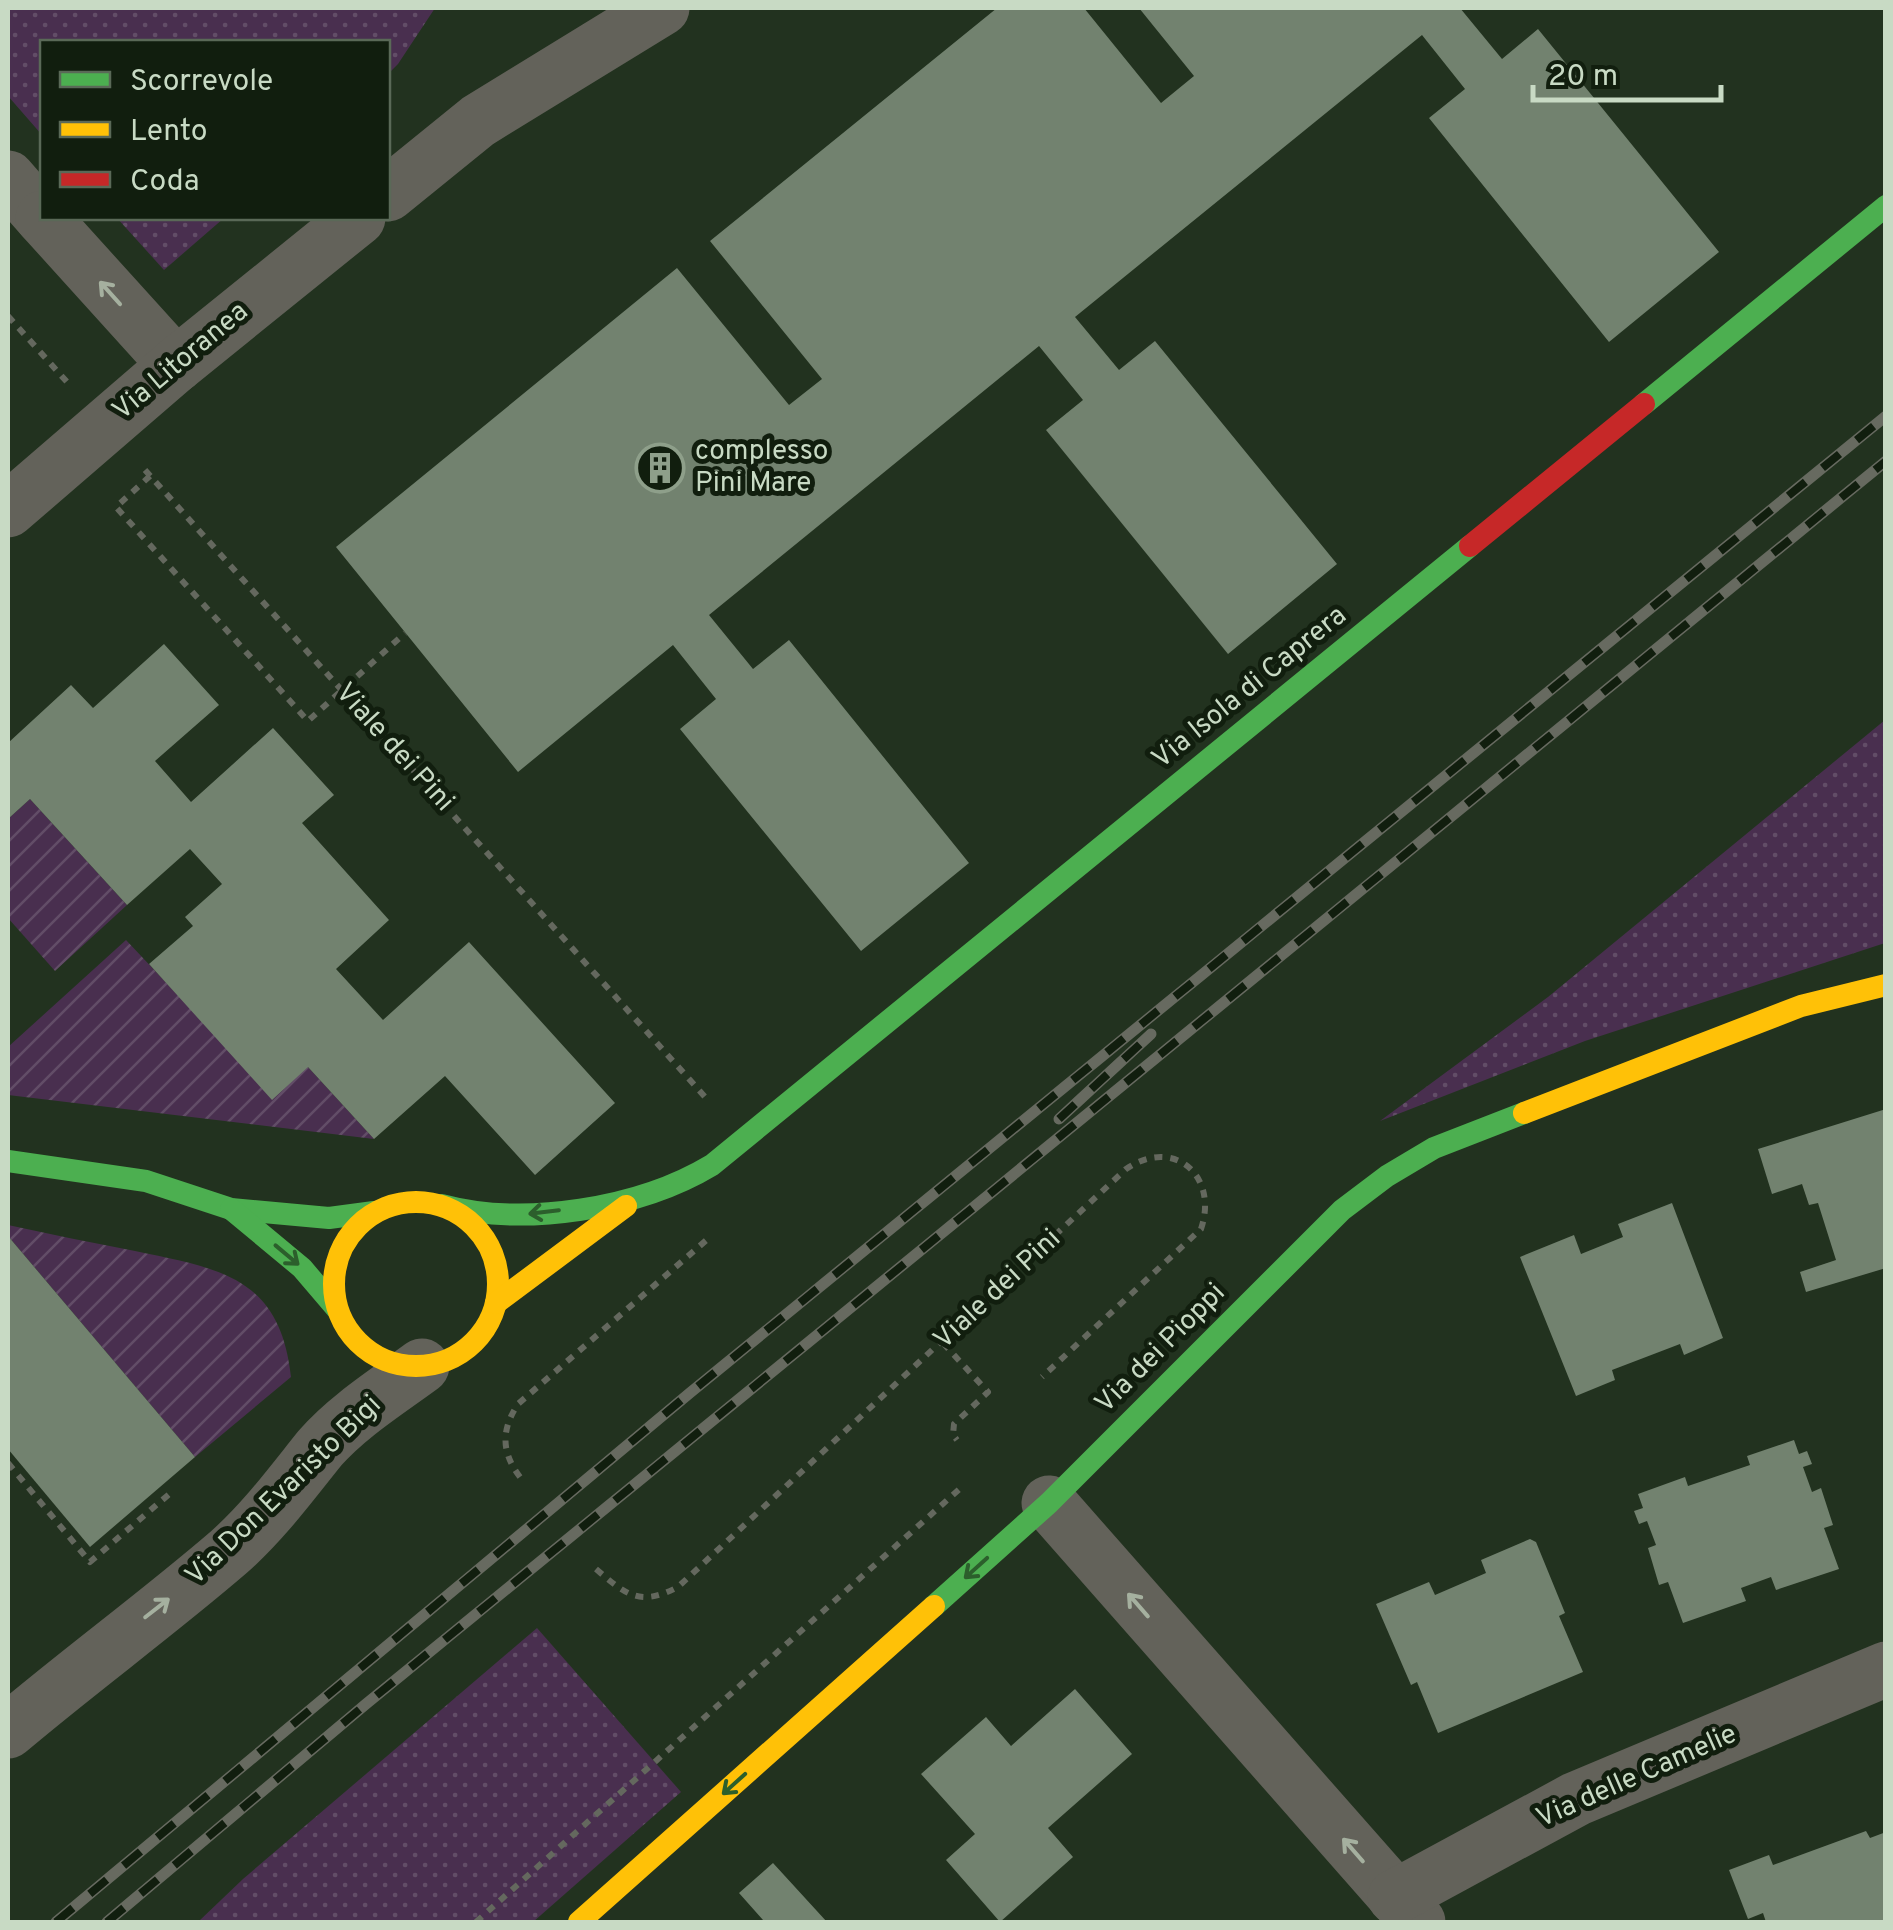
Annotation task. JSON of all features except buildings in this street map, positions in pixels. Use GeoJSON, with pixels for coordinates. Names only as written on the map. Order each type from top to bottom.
{"type":"FeatureCollection","features":[{"type":"Feature","properties":{"kind":"street"},"geometry":{"type":"LineString","coordinates":[[390,192],[478,122],[662,8]]}},
{"type":"Feature","properties":{"kind":"street"},"geometry":{"type":"LineString","coordinates":[[8,178],[40,214]]}},
{"type":"Feature","properties":{"kind":"street","name":"Via Isola di Caprera"},"geometry":{"type":"LineString","coordinates":[[442,1206],[486,1215],[522,1215],[640,1195],[706,1169],[1886,206]]}},
{"type":"Feature","properties":{"kind":"street"},"geometry":{"type":"LineString","coordinates":[[46,220],[176,366]]}},
{"type":"Feature","properties":{"kind":"street","name":"Via Litoranea"},"geometry":{"type":"LineString","coordinates":[[8,510],[356,220]]}},
{"type":"Feature","properties":{"kind":"street","name":"Via dei Pioppi"},"geometry":{"type":"LineString","coordinates":[[579,1922],[1049,1503],[1342,1210],[1387,1176],[1434,1148],[1561,1097],[1801,1006],[1886,985]]}},
{"type":"Feature","properties":{"kind":"street"},"geometry":{"type":"LineString","coordinates":[[8,1161],[146,1181],[230,1208],[329,1218],[374,1212],[396,1204],[442,1206],[468,1220],[488,1243],[497,1272],[496,1303]]}},
{"type":"Feature","properties":{"kind":"street","name":"Via Isola di Caprera"},"geometry":{"type":"LineString","coordinates":[[496,1303],[640,1195]]}},
{"type":"Feature","properties":{"kind":"street","name":"Via Don Evaristo Bigi"},"geometry":{"type":"LineString","coordinates":[[230,1208],[302,1268],[337,1308],[349,1333],[369,1352],[395,1364],[422,1366],[447,1360],[469,1346],[486,1327],[496,1303]]}},
{"type":"Feature","properties":{"kind":"street"},"geometry":{"type":"LineString","coordinates":[[337,1308],[334,1281],[340,1254],[354,1230],[374,1212]]}},
{"type":"Feature","properties":{"kind":"street","name":"Via Don Evaristo Bigi"},"geometry":{"type":"LineString","coordinates":[[8,1732],[85,1665],[230,1551],[262,1520],[321,1448],[422,1366]]}},
{"type":"Feature","properties":{"kind":"street"},"geometry":{"type":"LineString","coordinates":[[1049,1503],[1406,1910]]}},
{"type":"Feature","properties":{"kind":"street","name":"Via delle Camelie"},"geometry":{"type":"LineString","coordinates":[[1406,1910],[1576,1799],[1886,1669]]}},
{"type":"Feature","properties":{"kind":"path"},"geometry":{"type":"LineString","coordinates":[[8,316],[68,384]]}},
{"type":"Feature","properties":{"kind":"path","name":"Viale dei Pini"},"geometry":{"type":"LineString","coordinates":[[342,691],[308,721],[116,506],[150,476],[712,1104]]}},
{"type":"Feature","properties":{"kind":"path"},"geometry":{"type":"LineString","coordinates":[[342,691],[405,633]]}},
{"type":"Feature","properties":{"kind":"path","name":"Viale dei Pini"},"geometry":{"type":"LineString","coordinates":[[596,1570],[625,1593],[643,1598],[661,1596],[678,1587],[1126,1169],[1153,1156],[1182,1162],[1203,1184],[1207,1200],[1201,1229],[1042,1378]]}},
{"type":"Feature","properties":{"kind":"path"},"geometry":{"type":"LineString","coordinates":[[520,1478],[510,1464],[504,1433],[518,1404],[724,1226]]}},
{"type":"Feature","properties":{"kind":"path"},"geometry":{"type":"LineString","coordinates":[[943,1343],[988,1392],[954,1424],[957,1440]]}},
{"type":"Feature","properties":{"kind":"path"},"geometry":{"type":"LineString","coordinates":[[8,1463],[90,1562],[174,1490]]}},
{"type":"Feature","properties":{"kind":"path"},"geometry":{"type":"LineString","coordinates":[[476,1922],[964,1485]]}},
{"type":"Feature","properties":{"kind":"shaded area"},"geometry":{"type":"Polygon","coordinates":[[[8,8],[435,8],[390,72],[390,40],[40,40],[40,133],[8,96],[8,8]]]}},
{"type":"Feature","properties":{"kind":"shaded area"},"geometry":{"type":"Polygon","coordinates":[[[119,220],[222,220],[164,270],[119,220]]]}},
{"type":"Feature","properties":{"kind":"shaded area"},"geometry":{"type":"Polygon","coordinates":[[[1885,720],[1885,943],[1585,1041],[1380,1121],[1548,997],[1885,720]]]}},
{"type":"Feature","properties":{"kind":"shaded area"},"geometry":{"type":"Polygon","coordinates":[[[30,799],[127,905],[55,971],[8,918],[8,819],[30,799]]]}},
{"type":"Feature","properties":{"kind":"shaded area"},"geometry":{"type":"Polygon","coordinates":[[[126,940],[191,1009],[308,1067],[374,1139],[8,1095],[8,1047],[126,940]]]}},
{"type":"Feature","properties":{"kind":"shaded area"},"geometry":{"type":"Polygon","coordinates":[[[8,1225],[166,1257],[219,1272],[241,1283],[274,1318],[285,1344],[291,1377],[195,1457],[8,1236],[8,1225]]]}},
{"type":"Feature","properties":{"kind":"shaded area"},"geometry":{"type":"Polygon","coordinates":[[[537,1628],[681,1792],[533,1922],[198,1922],[243,1879],[537,1628]]]}},
{"type":"Feature","properties":{"kind":"railway"},"geometry":{"type":"LineString","coordinates":[[56,1922],[691,1392],[1886,416]]}},
{"type":"Feature","properties":{"kind":"railway"},"geometry":{"type":"LineString","coordinates":[[107,1922],[366,1704],[1886,461]]}},
{"type":"Feature","properties":{"kind":"railway"},"geometry":{"type":"LineString","coordinates":[[1059,1119],[1151,1034]]}},
{"type":"Feature","properties":{"kind":"traffic: fast"},"geometry":{"type":"LineString","coordinates":[[1644,404],[1886,206]]}},
{"type":"Feature","properties":{"kind":"traffic: fast"},"geometry":{"type":"LineString","coordinates":[[442,1205],[509,1214],[580,1210],[651,1193],[712,1165],[1470,546]]}},
{"type":"Feature","properties":{"kind":"traffic: fast"},"geometry":{"type":"LineString","coordinates":[[934,1606],[1049,1503],[1342,1210],[1387,1176],[1434,1148],[1524,1113]]}},
{"type":"Feature","properties":{"kind":"traffic: fast"},"geometry":{"type":"LineString","coordinates":[[8,1161],[146,1181],[231,1209],[329,1218],[374,1212]]}},
{"type":"Feature","properties":{"kind":"traffic: fast"},"geometry":{"type":"LineString","coordinates":[[231,1209],[302,1268],[337,1309]]}},
{"type":"Feature","properties":{"kind":"traffic: slow"},"geometry":{"type":"LineString","coordinates":[[1524,1113],[1801,1006],[1886,985]]}},
{"type":"Feature","properties":{"kind":"traffic: slow"},"geometry":{"type":"LineString","coordinates":[[416,1202],[447,1209],[474,1226],[491,1253],[498,1284],[491,1315],[474,1342],[447,1359],[416,1366],[385,1359],[358,1342],[341,1315],[334,1284],[341,1253],[358,1226],[385,1209],[416,1202]]}},
{"type":"Feature","properties":{"kind":"traffic: slow"},"geometry":{"type":"LineString","coordinates":[[496,1303],[626,1206]]}},
{"type":"Feature","properties":{"kind":"traffic: slow"},"geometry":{"type":"LineString","coordinates":[[579,1922],[934,1606]]}},
{"type":"Feature","properties":{"kind":"traffic: jam"},"geometry":{"type":"LineString","coordinates":[[1470,546],[1644,404]]}},
{"type":"Feature","properties":{"kind":"place","name":"complesso Pini Mare"},"geometry":{"type":"Point","coordinates":[660,468]}}]}
